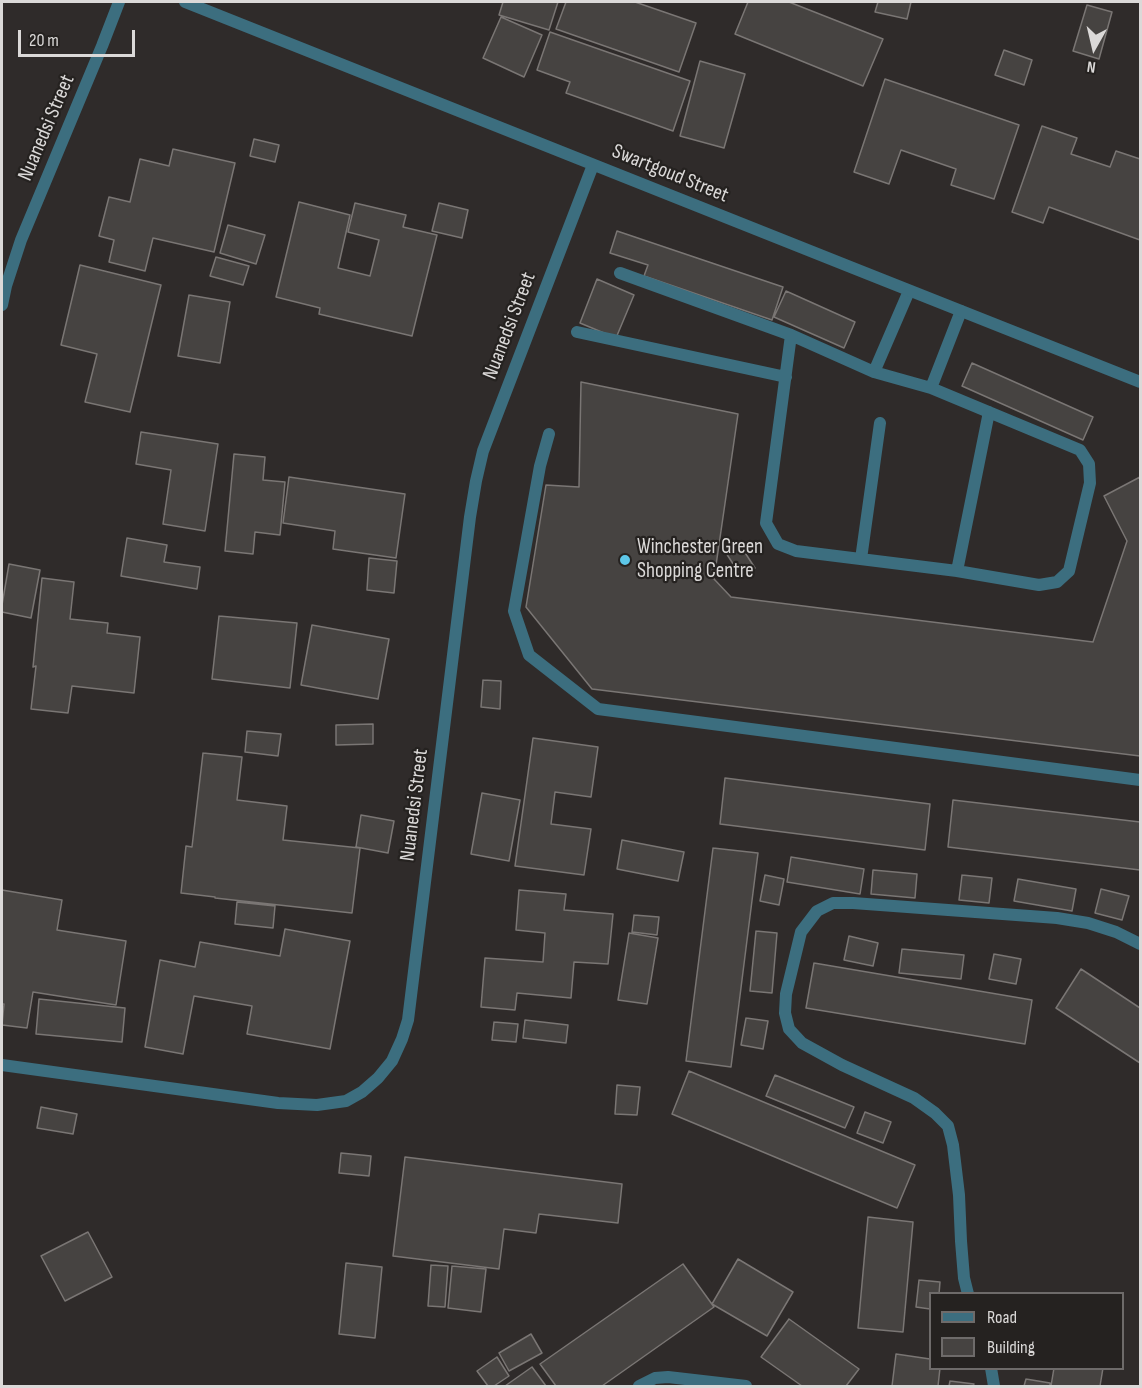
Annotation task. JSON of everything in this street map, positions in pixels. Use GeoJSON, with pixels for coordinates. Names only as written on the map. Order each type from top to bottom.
{"type":"FeatureCollection","features":[{"type":"Feature","properties":{"kind":"street","name":"Nuanedsi Street"},"geometry":{"type":"LineString","coordinates":[[2,305],[21,240],[119,2]]}},
{"type":"Feature","properties":{"kind":"street","name":"Swartgoud Street"},"geometry":{"type":"LineString","coordinates":[[185,2],[1140,382]]}},
{"type":"Feature","properties":{"kind":"street","name":"Nuanedsi Street"},"geometry":{"type":"LineString","coordinates":[[2,1065],[278,1103],[317,1105],[346,1101],[362,1092],[392,1061],[408,1020],[476,481],[483,451],[592,165]]}},
{"type":"Feature","properties":{"kind":"street"},"geometry":{"type":"LineString","coordinates":[[620,273],[791,336],[874,372],[931,388],[1080,450],[1089,464],[1090,483],[1069,571],[1057,582],[1039,585],[957,571],[796,551],[778,544],[766,524],[791,336]]}},
{"type":"Feature","properties":{"kind":"street"},"geometry":{"type":"LineString","coordinates":[[874,372],[909,291]]}},
{"type":"Feature","properties":{"kind":"street"},"geometry":{"type":"LineString","coordinates":[[931,388],[961,311]]}},
{"type":"Feature","properties":{"kind":"street"},"geometry":{"type":"LineString","coordinates":[[577,332],[786,377]]}},
{"type":"Feature","properties":{"kind":"street"},"geometry":{"type":"LineString","coordinates":[[957,571],[989,412]]}},
{"type":"Feature","properties":{"kind":"street"},"geometry":{"type":"LineString","coordinates":[[861,559],[880,423]]}},
{"type":"Feature","properties":{"kind":"street"},"geometry":{"type":"LineString","coordinates":[[549,434],[540,466],[514,611],[529,655],[598,709],[1140,780]]}},
{"type":"Feature","properties":{"kind":"street"},"geometry":{"type":"LineString","coordinates":[[968,1292],[964,1278],[954,1146],[948,1126],[914,1098],[842,1065],[802,1043],[789,1029],[785,1013],[786,994],[801,932],[817,911],[833,903],[853,903],[1057,918],[1088,923],[1116,932],[1140,944]]}},
{"type":"Feature","properties":{"kind":"street"},"geometry":{"type":"LineString","coordinates":[[991,1370],[994,1386]]}},
{"type":"Feature","properties":{"kind":"street"},"geometry":{"type":"LineString","coordinates":[[639,1386],[655,1378],[668,1377],[746,1386]]}},
{"type":"Feature","properties":{"kind":"building"},"geometry":{"type":"Polygon","coordinates":[[[503,2],[558,2],[549,30],[499,15],[503,2]]]}},
{"type":"Feature","properties":{"kind":"building"},"geometry":{"type":"Polygon","coordinates":[[[566,2],[635,2],[696,23],[679,72],[556,29],[566,2]]]}},
{"type":"Feature","properties":{"kind":"building"},"geometry":{"type":"Polygon","coordinates":[[[748,2],[789,2],[883,39],[863,86],[735,34],[748,2]]]}},
{"type":"Feature","properties":{"kind":"building"},"geometry":{"type":"Polygon","coordinates":[[[878,2],[911,2],[907,19],[875,12],[878,2]]]}},
{"type":"Feature","properties":{"kind":"building"},"geometry":{"type":"Polygon","coordinates":[[[1087,5],[1112,12],[1099,59],[1073,51],[1087,5]]]}},
{"type":"Feature","properties":{"kind":"building"},"geometry":{"type":"Polygon","coordinates":[[[501,17],[542,35],[524,77],[483,58],[501,17]]]}},
{"type":"Feature","properties":{"kind":"building"},"geometry":{"type":"Polygon","coordinates":[[[550,32],[690,81],[673,131],[566,93],[570,82],[537,70],[550,32]]]}},
{"type":"Feature","properties":{"kind":"building"},"geometry":{"type":"Polygon","coordinates":[[[1004,50],[1032,60],[1024,85],[995,75],[1004,50]]]}},
{"type":"Feature","properties":{"kind":"building"},"geometry":{"type":"Polygon","coordinates":[[[700,61],[745,74],[724,148],[680,136],[700,61]]]}},
{"type":"Feature","properties":{"kind":"building"},"geometry":{"type":"Polygon","coordinates":[[[885,79],[1019,125],[994,199],[951,185],[956,169],[901,150],[889,184],[854,172],[885,79]]]}},
{"type":"Feature","properties":{"kind":"building"},"geometry":{"type":"Polygon","coordinates":[[[1042,126],[1077,138],[1071,154],[1110,167],[1116,151],[1140,159],[1140,240],[1049,207],[1043,223],[1012,212],[1042,126]]]}},
{"type":"Feature","properties":{"kind":"building"},"geometry":{"type":"Polygon","coordinates":[[[254,139],[279,145],[275,162],[250,156],[254,139]]]}},
{"type":"Feature","properties":{"kind":"building"},"geometry":{"type":"Polygon","coordinates":[[[173,149],[235,163],[214,252],[153,238],[145,271],[109,262],[114,240],[99,236],[109,197],[130,202],[140,159],[169,166],[173,149]]]}},
{"type":"Feature","properties":{"kind":"building"},"geometry":{"type":"Polygon","coordinates":[[[299,202],[350,215],[338,268],[370,276],[379,240],[348,232],[355,203],[406,215],[403,227],[437,235],[412,336],[319,314],[320,308],[276,297],[299,202]]]}},
{"type":"Feature","properties":{"kind":"building"},"geometry":{"type":"Polygon","coordinates":[[[439,203],[468,210],[462,238],[432,231],[439,203]]]}},
{"type":"Feature","properties":{"kind":"building"},"geometry":{"type":"Polygon","coordinates":[[[228,225],[265,235],[256,264],[220,253],[228,225]]]}},
{"type":"Feature","properties":{"kind":"building"},"geometry":{"type":"Polygon","coordinates":[[[617,231],[783,287],[772,320],[644,276],[648,265],[610,253],[617,231]]]}},
{"type":"Feature","properties":{"kind":"building"},"geometry":{"type":"Polygon","coordinates":[[[216,257],[249,266],[243,285],[210,276],[216,257]]]}},
{"type":"Feature","properties":{"kind":"building"},"geometry":{"type":"Polygon","coordinates":[[[80,265],[161,285],[130,412],[85,402],[97,354],[61,345],[80,265]]]}},
{"type":"Feature","properties":{"kind":"building"},"geometry":{"type":"Polygon","coordinates":[[[597,279],[634,295],[616,338],[580,323],[597,279]]]}},
{"type":"Feature","properties":{"kind":"building"},"geometry":{"type":"Polygon","coordinates":[[[786,291],[855,322],[844,348],[774,317],[786,291]]]}},
{"type":"Feature","properties":{"kind":"building"},"geometry":{"type":"Polygon","coordinates":[[[189,295],[230,302],[220,363],[178,356],[189,295]]]}},
{"type":"Feature","properties":{"kind":"building"},"geometry":{"type":"Polygon","coordinates":[[[972,363],[1093,417],[1083,440],[962,386],[972,363]]]}},
{"type":"Feature","properties":{"kind":"building","name":"Winchester Green Shopping Centre"},"geometry":{"type":"Polygon","coordinates":[[[581,382],[738,414],[714,579],[731,597],[1093,642],[1127,541],[1104,496],[1140,477],[1140,756],[592,689],[526,607],[546,485],[579,487],[581,382]]]}},
{"type":"Feature","properties":{"kind":"building"},"geometry":{"type":"Polygon","coordinates":[[[141,432],[218,444],[205,531],[163,524],[171,470],[136,464],[141,432]]]}},
{"type":"Feature","properties":{"kind":"building"},"geometry":{"type":"Polygon","coordinates":[[[234,454],[265,457],[263,480],[285,482],[280,535],[255,532],[253,554],[225,551],[234,454]]]}},
{"type":"Feature","properties":{"kind":"building"},"geometry":{"type":"Polygon","coordinates":[[[289,477],[405,494],[396,558],[333,549],[335,531],[283,523],[289,477]]]}},
{"type":"Feature","properties":{"kind":"building"},"geometry":{"type":"Polygon","coordinates":[[[127,538],[167,545],[164,562],[200,567],[197,589],[121,576],[127,538]]]}},
{"type":"Feature","properties":{"kind":"building"},"geometry":{"type":"Polygon","coordinates":[[[740,545],[755,568],[741,576],[726,553],[740,545]]]}},
{"type":"Feature","properties":{"kind":"building"},"geometry":{"type":"Polygon","coordinates":[[[369,558],[397,561],[394,593],[367,590],[369,558]]]}},
{"type":"Feature","properties":{"kind":"building"},"geometry":{"type":"Polygon","coordinates":[[[9,564],[40,570],[31,618],[2,612],[9,564]]]}},
{"type":"Feature","properties":{"kind":"building"},"geometry":{"type":"Polygon","coordinates":[[[42,578],[74,582],[70,619],[108,623],[107,633],[140,637],[134,693],[72,686],[68,713],[31,709],[42,578]]]}},
{"type":"Feature","properties":{"kind":"building"},"geometry":{"type":"Polygon","coordinates":[[[219,616],[297,623],[290,688],[212,679],[219,616]]]}},
{"type":"Feature","properties":{"kind":"building"},"geometry":{"type":"Polygon","coordinates":[[[312,625],[389,639],[378,699],[301,685],[312,625]]]}},
{"type":"Feature","properties":{"kind":"building"},"geometry":{"type":"Polygon","coordinates":[[[483,680],[501,681],[500,709],[481,707],[483,680]]]}},
{"type":"Feature","properties":{"kind":"building"},"geometry":{"type":"Polygon","coordinates":[[[373,724],[373,744],[336,745],[336,725],[373,724]]]}},
{"type":"Feature","properties":{"kind":"building"},"geometry":{"type":"Polygon","coordinates":[[[247,731],[281,734],[278,756],[245,752],[247,731]]]}},
{"type":"Feature","properties":{"kind":"building"},"geometry":{"type":"Polygon","coordinates":[[[533,738],[598,747],[591,797],[555,792],[551,824],[591,829],[584,875],[515,866],[533,738]]]}},
{"type":"Feature","properties":{"kind":"building"},"geometry":{"type":"Polygon","coordinates":[[[203,753],[242,757],[237,800],[287,806],[283,840],[360,848],[352,913],[181,893],[186,846],[192,847],[203,753]]]}},
{"type":"Feature","properties":{"kind":"building"},"geometry":{"type":"Polygon","coordinates":[[[725,778],[930,804],[925,850],[720,824],[725,778]]]}},
{"type":"Feature","properties":{"kind":"building"},"geometry":{"type":"Polygon","coordinates":[[[482,793],[520,800],[509,861],[471,854],[482,793]]]}},
{"type":"Feature","properties":{"kind":"building"},"geometry":{"type":"Polygon","coordinates":[[[953,800],[1140,822],[1140,870],[948,847],[953,800]]]}},
{"type":"Feature","properties":{"kind":"building"},"geometry":{"type":"Polygon","coordinates":[[[361,815],[394,821],[388,853],[356,847],[361,815]]]}},
{"type":"Feature","properties":{"kind":"building"},"geometry":{"type":"Polygon","coordinates":[[[622,840],[684,852],[678,881],[617,869],[622,840]]]}},
{"type":"Feature","properties":{"kind":"building"},"geometry":{"type":"Polygon","coordinates":[[[713,848],[758,853],[731,1067],[686,1061],[713,848]]]}},
{"type":"Feature","properties":{"kind":"building"},"geometry":{"type":"Polygon","coordinates":[[[791,857],[864,869],[860,894],[787,882],[791,857]]]}},
{"type":"Feature","properties":{"kind":"building"},"geometry":{"type":"Polygon","coordinates":[[[873,870],[917,874],[915,898],[871,894],[873,870]]]}},
{"type":"Feature","properties":{"kind":"building"},"geometry":{"type":"Polygon","coordinates":[[[765,875],[784,879],[779,905],[760,901],[765,875]]]}},
{"type":"Feature","properties":{"kind":"building"},"geometry":{"type":"Polygon","coordinates":[[[962,875],[992,878],[989,903],[959,900],[962,875]]]}},
{"type":"Feature","properties":{"kind":"building"},"geometry":{"type":"Polygon","coordinates":[[[1018,879],[1076,889],[1072,911],[1014,901],[1018,879]]]}},
{"type":"Feature","properties":{"kind":"building"},"geometry":{"type":"Polygon","coordinates":[[[1101,889],[1129,896],[1122,920],[1095,913],[1101,889]]]}},
{"type":"Feature","properties":{"kind":"building"},"geometry":{"type":"Polygon","coordinates":[[[2,890],[62,900],[57,930],[126,941],[116,1005],[33,992],[27,1028],[2,1025],[4,1004],[2,1004],[2,890]]]}},
{"type":"Feature","properties":{"kind":"building"},"geometry":{"type":"Polygon","coordinates":[[[519,890],[566,894],[564,910],[613,914],[608,964],[574,962],[571,998],[517,993],[515,1010],[481,1007],[485,958],[543,962],[545,933],[516,930],[519,890]]]}},
{"type":"Feature","properties":{"kind":"building"},"geometry":{"type":"Polygon","coordinates":[[[237,902],[275,906],[273,928],[235,924],[237,902]]]}},
{"type":"Feature","properties":{"kind":"building"},"geometry":{"type":"Polygon","coordinates":[[[634,915],[659,917],[657,935],[632,932],[634,915]]]}},
{"type":"Feature","properties":{"kind":"building"},"geometry":{"type":"Polygon","coordinates":[[[285,929],[350,941],[330,1049],[247,1034],[252,1006],[194,996],[183,1054],[145,1047],[160,960],[195,967],[200,942],[280,956],[285,929]]]}},
{"type":"Feature","properties":{"kind":"building"},"geometry":{"type":"Polygon","coordinates":[[[756,931],[777,933],[772,993],[750,991],[756,931]]]}},
{"type":"Feature","properties":{"kind":"building"},"geometry":{"type":"Polygon","coordinates":[[[629,933],[658,938],[647,1004],[618,1000],[629,933]]]}},
{"type":"Feature","properties":{"kind":"building"},"geometry":{"type":"Polygon","coordinates":[[[849,936],[878,943],[873,966],[844,960],[849,936]]]}},
{"type":"Feature","properties":{"kind":"building"},"geometry":{"type":"Polygon","coordinates":[[[902,949],[964,955],[961,979],[899,973],[902,949]]]}},
{"type":"Feature","properties":{"kind":"building"},"geometry":{"type":"Polygon","coordinates":[[[994,954],[1021,959],[1016,984],[989,979],[994,954]]]}},
{"type":"Feature","properties":{"kind":"building"},"geometry":{"type":"Polygon","coordinates":[[[814,963],[1032,1000],[1025,1044],[806,1008],[814,963]]]}},
{"type":"Feature","properties":{"kind":"building"},"geometry":{"type":"Polygon","coordinates":[[[1081,969],[1140,1008],[1140,1063],[1056,1008],[1081,969]]]}},
{"type":"Feature","properties":{"kind":"building"},"geometry":{"type":"Polygon","coordinates":[[[39,999],[125,1008],[122,1042],[36,1034],[39,999]]]}},
{"type":"Feature","properties":{"kind":"building"},"geometry":{"type":"Polygon","coordinates":[[[746,1018],[768,1021],[763,1049],[741,1045],[746,1018]]]}},
{"type":"Feature","properties":{"kind":"building"},"geometry":{"type":"Polygon","coordinates":[[[525,1020],[568,1025],[566,1043],[523,1038],[525,1020]]]}},
{"type":"Feature","properties":{"kind":"building"},"geometry":{"type":"Polygon","coordinates":[[[494,1022],[518,1024],[516,1042],[492,1040],[494,1022]]]}},
{"type":"Feature","properties":{"kind":"building"},"geometry":{"type":"Polygon","coordinates":[[[689,1071],[915,1165],[897,1208],[672,1114],[689,1071]]]}},
{"type":"Feature","properties":{"kind":"building"},"geometry":{"type":"Polygon","coordinates":[[[775,1075],[854,1107],[845,1128],[766,1096],[775,1075]]]}},
{"type":"Feature","properties":{"kind":"building"},"geometry":{"type":"Polygon","coordinates":[[[617,1085],[640,1087],[637,1115],[615,1114],[617,1085]]]}},
{"type":"Feature","properties":{"kind":"building"},"geometry":{"type":"Polygon","coordinates":[[[41,1107],[77,1114],[73,1134],[37,1128],[41,1107]]]}},
{"type":"Feature","properties":{"kind":"building"},"geometry":{"type":"Polygon","coordinates":[[[865,1112],[891,1122],[883,1143],[857,1133],[865,1112]]]}},
{"type":"Feature","properties":{"kind":"building"},"geometry":{"type":"Polygon","coordinates":[[[341,1153],[371,1156],[369,1176],[339,1173],[341,1153]]]}},
{"type":"Feature","properties":{"kind":"building"},"geometry":{"type":"Polygon","coordinates":[[[405,1157],[622,1184],[618,1223],[539,1214],[536,1233],[504,1229],[499,1269],[393,1256],[405,1157]]]}},
{"type":"Feature","properties":{"kind":"building"},"geometry":{"type":"Polygon","coordinates":[[[868,1217],[913,1222],[903,1332],[858,1328],[868,1217]]]}},
{"type":"Feature","properties":{"kind":"building"},"geometry":{"type":"Polygon","coordinates":[[[88,1232],[112,1277],[65,1301],[41,1256],[88,1232]]]}},
{"type":"Feature","properties":{"kind":"building"},"geometry":{"type":"Polygon","coordinates":[[[738,1259],[793,1292],[767,1336],[712,1304],[738,1259]]]}},
{"type":"Feature","properties":{"kind":"building"},"geometry":{"type":"Polygon","coordinates":[[[346,1263],[382,1267],[375,1338],[339,1334],[346,1263]]]}},
{"type":"Feature","properties":{"kind":"building"},"geometry":{"type":"Polygon","coordinates":[[[683,1264],[714,1307],[602,1386],[556,1386],[540,1364],[683,1264]]]}},
{"type":"Feature","properties":{"kind":"building"},"geometry":{"type":"Polygon","coordinates":[[[431,1265],[448,1266],[445,1307],[428,1306],[431,1265]]]}},
{"type":"Feature","properties":{"kind":"building"},"geometry":{"type":"Polygon","coordinates":[[[452,1266],[486,1269],[481,1312],[448,1308],[452,1266]]]}},
{"type":"Feature","properties":{"kind":"building"},"geometry":{"type":"Polygon","coordinates":[[[919,1280],[940,1282],[939,1292],[929,1292],[929,1309],[916,1307],[919,1280]]]}},
{"type":"Feature","properties":{"kind":"building"},"geometry":{"type":"Polygon","coordinates":[[[789,1319],[859,1369],[846,1386],[802,1386],[761,1357],[789,1319]]]}},
{"type":"Feature","properties":{"kind":"building"},"geometry":{"type":"Polygon","coordinates":[[[531,1334],[542,1353],[509,1371],[499,1353],[531,1334]]]}},
{"type":"Feature","properties":{"kind":"building"},"geometry":{"type":"Polygon","coordinates":[[[896,1354],[929,1359],[929,1370],[940,1370],[938,1386],[892,1386],[896,1354]]]}},
{"type":"Feature","properties":{"kind":"building"},"geometry":{"type":"Polygon","coordinates":[[[497,1357],[509,1376],[494,1386],[488,1386],[477,1371],[497,1357]]]}},
{"type":"Feature","properties":{"kind":"building"},"geometry":{"type":"Polygon","coordinates":[[[532,1367],[546,1386],[505,1386],[532,1367]]]}},
{"type":"Feature","properties":{"kind":"building"},"geometry":{"type":"Polygon","coordinates":[[[1054,1370],[1103,1370],[1100,1386],[1051,1386],[1054,1370]]]}},
{"type":"Feature","properties":{"kind":"building"},"geometry":{"type":"Polygon","coordinates":[[[1026,1379],[1050,1383],[1050,1386],[1024,1386],[1026,1379]]]}},
{"type":"Feature","properties":{"kind":"building"},"geometry":{"type":"Polygon","coordinates":[[[950,1381],[974,1384],[973,1386],[949,1386],[950,1381]]]}},
{"type":"Feature","properties":{"kind":"place","name":"Winchester Green Shopping Centre"},"geometry":{"type":"Point","coordinates":[625,560]}}]}
